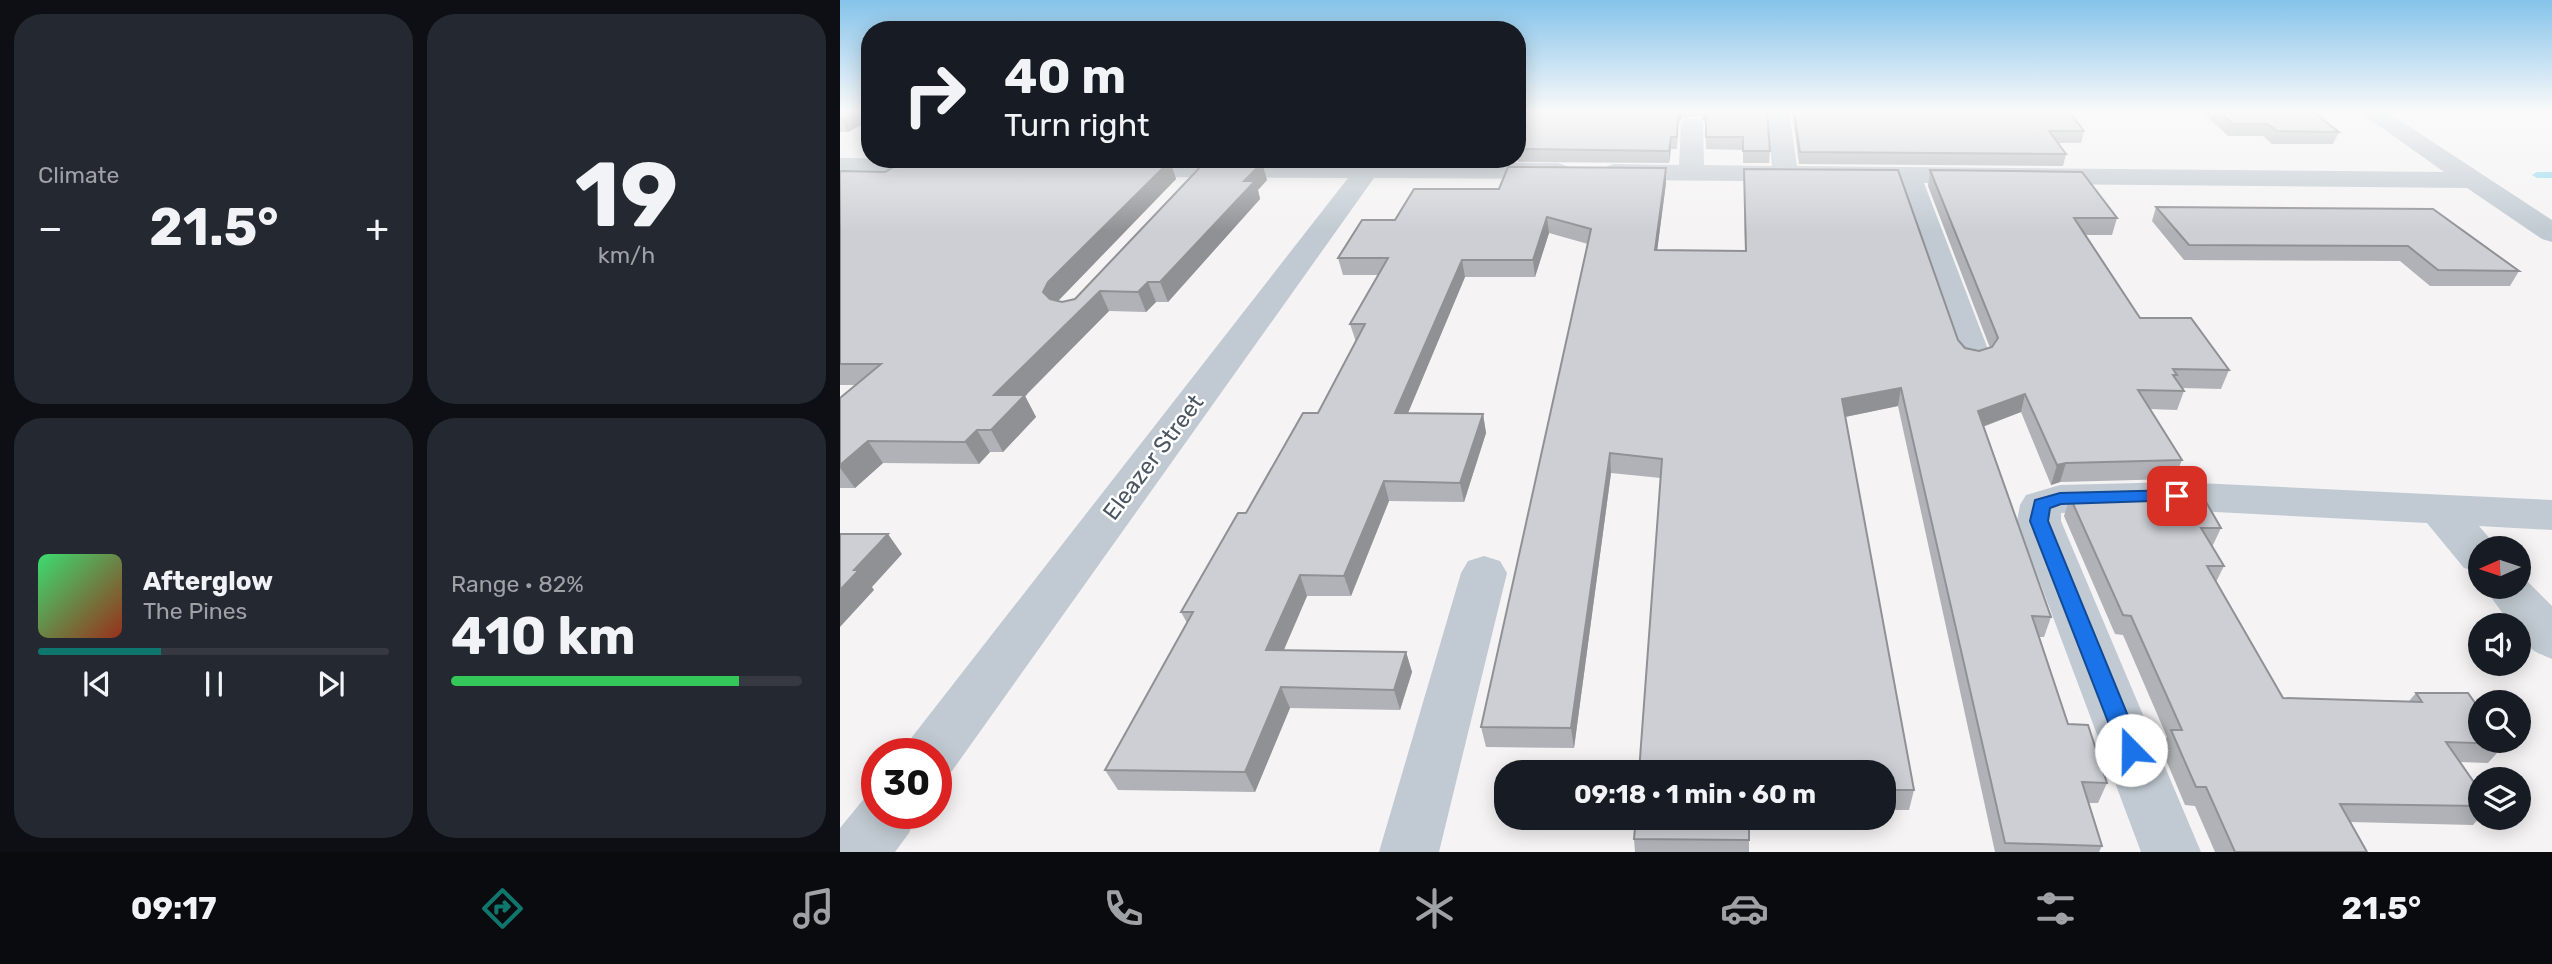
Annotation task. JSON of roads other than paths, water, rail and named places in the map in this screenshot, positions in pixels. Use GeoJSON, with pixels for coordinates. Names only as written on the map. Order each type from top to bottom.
{"type":"FeatureCollection","features":[{"type":"Feature","properties":{"kind":"street"},"geometry":{"type":"LineString","coordinates":[[1692,152],[1692,173]]}},
{"type":"Feature","properties":{"kind":"street"},"geometry":{"type":"LineString","coordinates":[[1782,152],[1785,174]]}},
{"type":"Feature","properties":{"kind":"street"},"geometry":{"type":"LineString","coordinates":[[2430,152],[2552,233]]}},
{"type":"Feature","properties":{"kind":"street"},"geometry":{"type":"LineString","coordinates":[[842,167],[861,167]]}},
{"type":"Feature","properties":{"kind":"street"},"geometry":{"type":"LineString","coordinates":[[1093,168],[1237,168]]}},
{"type":"Feature","properties":{"kind":"street","name":"Eleazer Street"},"geometry":{"type":"LineString","coordinates":[[944,738],[1368,168]]}},
{"type":"Feature","properties":{"kind":"street"},"geometry":{"type":"LineString","coordinates":[[1514,168],[1692,173],[2473,180]]}},
{"type":"Feature","properties":{"kind":"street"},"geometry":{"type":"LineString","coordinates":[[1177,199],[1203,169]]}},
{"type":"Feature","properties":{"kind":"street"},"geometry":{"type":"LineString","coordinates":[[1908,175],[1975,357]]}},
{"type":"Feature","properties":{"kind":"street"},"geometry":{"type":"LineString","coordinates":[[2171,852],[2039,521],[2041,505],[2060,499],[2177,496],[2552,515]]}},
{"type":"Feature","properties":{"kind":"street"},"geometry":{"type":"LineString","coordinates":[[2440,510],[2468,542]]}},
{"type":"Feature","properties":{"kind":"street"},"geometry":{"type":"LineString","coordinates":[[1409,852],[1484,573]]}},
{"type":"Feature","properties":{"kind":"street"},"geometry":{"type":"LineString","coordinates":[[2517,599],[2552,639]]}},
{"type":"Feature","properties":{"kind":"street"},"geometry":{"type":"LineString","coordinates":[[859,852],[877,829]]}},
{"type":"Feature","properties":{"kind":"waterway"},"geometry":{"type":"LineString","coordinates":[[2537,175],[2552,175]]}}]}
